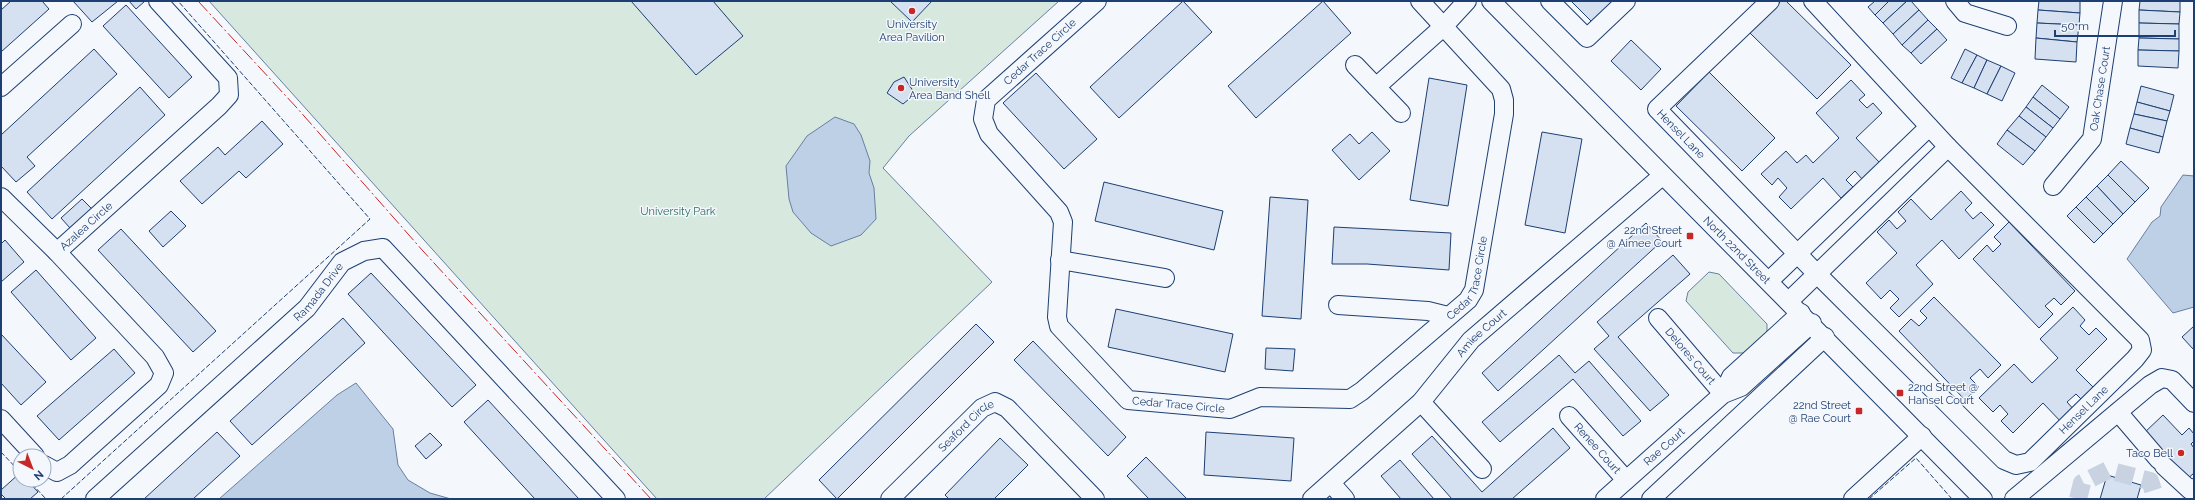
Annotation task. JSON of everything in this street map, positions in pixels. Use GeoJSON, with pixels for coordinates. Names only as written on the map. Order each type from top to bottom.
{"type":"FeatureCollection","features":[{"type":"Feature","properties":{"kind":"street","name":"Azalea Circle"},"geometry":{"type":"LineString","coordinates":[[52,469],[57,472],[70,465],[159,385],[164,373],[155,357],[57,252],[219,106],[229,95],[228,78],[158,1]]}},
{"type":"Feature","properties":{"kind":"street","name":"Cedar Trace Circle"},"geometry":{"type":"LineString","coordinates":[[1098,1],[986,100],[983,119],[989,134],[1059,212],[1063,222],[1057,317],[1059,326],[1128,400],[1139,403],[1230,410],[1260,397],[1350,399],[1362,391],[1468,300],[1474,290],[1504,114],[1504,100],[1500,89],[1420,1]]}},
{"type":"Feature","properties":{"kind":"street"},"geometry":{"type":"LineString","coordinates":[[1376,87],[1443,27],[1467,1]]}},
{"type":"Feature","properties":{"kind":"street","name":"North 22nd Street"},"geometry":{"type":"LineString","coordinates":[[1491,1],[1662,176],[1825,337],[1983,499]]}},
{"type":"Feature","properties":{"kind":"street"},"geometry":{"type":"LineString","coordinates":[[1550,1],[1587,38],[1626,1]]}},
{"type":"Feature","properties":{"kind":"street","name":"Hensel Lane"},"geometry":{"type":"LineString","coordinates":[[1770,1],[1657,109],[1817,274],[2004,460],[2016,465],[2030,462],[2135,359],[2142,350],[2140,340],[1948,147],[1813,1]]}},
{"type":"Feature","properties":{"kind":"street"},"geometry":{"type":"LineString","coordinates":[[1955,1],[1965,12],[2007,26]]}},
{"type":"Feature","properties":{"kind":"street","name":"Oak Chase Court"},"geometry":{"type":"LineString","coordinates":[[2053,186],[2092,139],[2113,1]]}},
{"type":"Feature","properties":{"kind":"street"},"geometry":{"type":"LineString","coordinates":[[1,87],[72,24]]}},
{"type":"Feature","properties":{"kind":"street"},"geometry":{"type":"LineString","coordinates":[[1355,65],[1401,113]]}},
{"type":"Feature","properties":{"kind":"street"},"geometry":{"type":"LineString","coordinates":[[1768,281],[1929,127]]}},
{"type":"Feature","properties":{"kind":"street"},"geometry":{"type":"LineString","coordinates":[[1817,274],[1948,147]]}},
{"type":"Feature","properties":{"kind":"street","name":"Amiee Court"},"geometry":{"type":"LineString","coordinates":[[1312,499],[1421,402],[1471,340],[1662,176]]}},
{"type":"Feature","properties":{"kind":"street"},"geometry":{"type":"LineString","coordinates":[[2,199],[57,252]]}},
{"type":"Feature","properties":{"kind":"street","name":"Ramada Drive"},"geometry":{"type":"LineString","coordinates":[[95,499],[307,308],[342,262],[364,251],[383,248],[616,499]]}},
{"type":"Feature","properties":{"kind":"street"},"geometry":{"type":"LineString","coordinates":[[1060,260],[1165,278]]}},
{"type":"Feature","properties":{"kind":"street","name":"Rae Court"},"geometry":{"type":"LineString","coordinates":[[1605,499],[1723,394],[1731,377],[1800,312],[1817,274]]}},
{"type":"Feature","properties":{"kind":"street"},"geometry":{"type":"LineString","coordinates":[[1338,305],[1428,311],[1448,316]]}},
{"type":"Feature","properties":{"kind":"street","name":"Delores Court"},"geometry":{"type":"LineString","coordinates":[[1658,318],[1723,394]]}},
{"type":"Feature","properties":{"kind":"street"},"geometry":{"type":"LineString","coordinates":[[1651,499],[1825,337]]}},
{"type":"Feature","properties":{"kind":"street"},"geometry":{"type":"LineString","coordinates":[[2014,499],[2150,385],[2162,378],[2172,380],[2194,403]]}},
{"type":"Feature","properties":{"kind":"street","name":"Seaford Circle"},"geometry":{"type":"LineString","coordinates":[[890,499],[982,408],[995,402],[1007,408],[1095,499]]}},
{"type":"Feature","properties":{"kind":"street"},"geometry":{"type":"LineString","coordinates":[[1421,402],[1482,469]]}},
{"type":"Feature","properties":{"kind":"street"},"geometry":{"type":"LineString","coordinates":[[2118,412],[2161,463],[2192,489]]}},
{"type":"Feature","properties":{"kind":"street","name":"Renee Court"},"geometry":{"type":"LineString","coordinates":[[1569,416],[1626,480]]}},
{"type":"Feature","properties":{"kind":"street"},"geometry":{"type":"LineString","coordinates":[[1,419],[28,448]]}},
{"type":"Feature","properties":{"kind":"street"},"geometry":{"type":"LineString","coordinates":[[1853,499],[1922,436]]}},
{"type":"Feature","properties":{"kind":"street"},"geometry":{"type":"LineString","coordinates":[[1331,483],[1345,499]]}},
{"type":"Feature","properties":{"kind":"green space","name":"University Park"},"geometry":{"type":"Polygon","coordinates":[[[209,1],[1059,1],[909,136],[883,168],[992,282],[764,499],[657,499],[209,1]]]}},
{"type":"Feature","properties":{"kind":"green space"},"geometry":{"type":"Polygon","coordinates":[[[1709,272],[1719,274],[1767,324],[1767,332],[1745,353],[1733,353],[1686,301],[1688,292],[1709,272]]]}},
{"type":"Feature","properties":{"kind":"water"},"geometry":{"type":"Polygon","coordinates":[[[835,117],[854,124],[861,135],[870,161],[869,173],[874,188],[876,219],[861,235],[831,246],[811,233],[793,212],[789,199],[786,166],[807,136],[835,117]]]}},
{"type":"Feature","properties":{"kind":"water"},"geometry":{"type":"Polygon","coordinates":[[[2183,175],[2194,176],[2194,307],[2173,313],[2127,259],[2152,222],[2160,216],[2161,207],[2183,175]]]}},
{"type":"Feature","properties":{"kind":"water"},"geometry":{"type":"Polygon","coordinates":[[[356,383],[393,429],[398,465],[408,480],[430,493],[451,499],[219,499],[337,395],[356,383]]]}},
{"type":"Feature","properties":{"kind":"building"},"geometry":{"type":"Polygon","coordinates":[[[11,1],[42,1],[49,9],[1,52],[1,10],[11,1]]]}},
{"type":"Feature","properties":{"kind":"building"},"geometry":{"type":"Polygon","coordinates":[[[73,1],[118,1],[92,22],[73,1]]]}},
{"type":"Feature","properties":{"kind":"building"},"geometry":{"type":"Polygon","coordinates":[[[129,1],[145,1],[136,9],[129,1]]]}},
{"type":"Feature","properties":{"kind":"building"},"geometry":{"type":"Polygon","coordinates":[[[631,1],[713,1],[743,36],[696,75],[631,1]]]}},
{"type":"Feature","properties":{"kind":"building","name":"University Area Pavilion"},"geometry":{"type":"Polygon","coordinates":[[[890,1],[932,1],[912,22],[890,1]]]}},
{"type":"Feature","properties":{"kind":"building"},"geometry":{"type":"Polygon","coordinates":[[[1183,1],[1212,32],[1119,118],[1090,87],[1183,1]]]}},
{"type":"Feature","properties":{"kind":"building"},"geometry":{"type":"Polygon","coordinates":[[[1323,1],[1351,33],[1256,118],[1228,86],[1323,1]]]}},
{"type":"Feature","properties":{"kind":"building"},"geometry":{"type":"Polygon","coordinates":[[[1571,1],[1616,1],[1593,23],[1571,1]]]}},
{"type":"Feature","properties":{"kind":"building"},"geometry":{"type":"Polygon","coordinates":[[[1781,1],[1786,1],[1851,65],[1817,99],[1750,33],[1781,1]]]}},
{"type":"Feature","properties":{"kind":"building"},"geometry":{"type":"Polygon","coordinates":[[[1875,1],[1889,1],[1875,15],[1868,7],[1875,1]]]}},
{"type":"Feature","properties":{"kind":"building"},"geometry":{"type":"Polygon","coordinates":[[[1889,1],[1907,1],[1883,23],[1875,15],[1889,1]]]}},
{"type":"Feature","properties":{"kind":"building"},"geometry":{"type":"Polygon","coordinates":[[[1907,1],[1911,1],[1919,10],[1893,34],[1883,23],[1907,1]]]}},
{"type":"Feature","properties":{"kind":"building"},"geometry":{"type":"Polygon","coordinates":[[[2039,1],[2080,1],[2080,13],[2038,10],[2039,1]]]}},
{"type":"Feature","properties":{"kind":"building"},"geometry":{"type":"Polygon","coordinates":[[[2140,1],[2180,1],[2180,12],[2139,10],[2140,1]]]}},
{"type":"Feature","properties":{"kind":"building"},"geometry":{"type":"Polygon","coordinates":[[[126,5],[192,77],[169,98],[103,26],[126,5]]]}},
{"type":"Feature","properties":{"kind":"building"},"geometry":{"type":"Polygon","coordinates":[[[1919,10],[1928,20],[1902,45],[1893,34],[1919,10]]]}},
{"type":"Feature","properties":{"kind":"building"},"geometry":{"type":"Polygon","coordinates":[[[2038,10],[2080,13],[2079,25],[2037,23],[2038,10]]]}},
{"type":"Feature","properties":{"kind":"building"},"geometry":{"type":"Polygon","coordinates":[[[2139,10],[2180,12],[2179,24],[2139,23],[2139,10]]]}},
{"type":"Feature","properties":{"kind":"building"},"geometry":{"type":"Polygon","coordinates":[[[1928,20],[1937,29],[1911,53],[1902,45],[1928,20]]]}},
{"type":"Feature","properties":{"kind":"building"},"geometry":{"type":"Polygon","coordinates":[[[2037,23],[2079,25],[2077,42],[2036,38],[2037,23]]]}},
{"type":"Feature","properties":{"kind":"building"},"geometry":{"type":"Polygon","coordinates":[[[2139,23],[2179,24],[2179,39],[2139,38],[2139,23]]]}},
{"type":"Feature","properties":{"kind":"building"},"geometry":{"type":"Polygon","coordinates":[[[1937,29],[1947,40],[1921,64],[1911,53],[1937,29]]]}},
{"type":"Feature","properties":{"kind":"building"},"geometry":{"type":"Polygon","coordinates":[[[2036,38],[2077,42],[2076,62],[2035,59],[2036,38]]]}},
{"type":"Feature","properties":{"kind":"building"},"geometry":{"type":"Polygon","coordinates":[[[2139,38],[2179,39],[2179,51],[2138,50],[2139,38]]]}},
{"type":"Feature","properties":{"kind":"building"},"geometry":{"type":"Polygon","coordinates":[[[1631,40],[1661,69],[1641,90],[1611,61],[1631,40]]]}},
{"type":"Feature","properties":{"kind":"building"},"geometry":{"type":"Polygon","coordinates":[[[94,49],[117,74],[27,157],[35,166],[16,182],[1,166],[1,135],[94,49]]]}},
{"type":"Feature","properties":{"kind":"building"},"geometry":{"type":"Polygon","coordinates":[[[1965,49],[1977,55],[1962,83],[1951,78],[1965,49]]]}},
{"type":"Feature","properties":{"kind":"building"},"geometry":{"type":"Polygon","coordinates":[[[2138,50],[2179,51],[2178,68],[2138,66],[2138,50]]]}},
{"type":"Feature","properties":{"kind":"building"},"geometry":{"type":"Polygon","coordinates":[[[1977,55],[1987,60],[1974,88],[1962,83],[1977,55]]]}},
{"type":"Feature","properties":{"kind":"building"},"geometry":{"type":"Polygon","coordinates":[[[1987,60],[2001,66],[1987,94],[1974,88],[1987,60]]]}},
{"type":"Feature","properties":{"kind":"building"},"geometry":{"type":"Polygon","coordinates":[[[2001,66],[2015,73],[2002,101],[1987,94],[2001,66]]]}},
{"type":"Feature","properties":{"kind":"building"},"geometry":{"type":"Polygon","coordinates":[[[1709,72],[1775,138],[1742,171],[1676,106],[1709,72]]]}},
{"type":"Feature","properties":{"kind":"building"},"geometry":{"type":"Polygon","coordinates":[[[1036,73],[1097,139],[1064,169],[1003,103],[1036,73]]]}},
{"type":"Feature","properties":{"kind":"building","name":"University Area Band Shell"},"geometry":{"type":"Polygon","coordinates":[[[904,77],[915,94],[903,104],[887,93],[894,82],[904,77]]]}},
{"type":"Feature","properties":{"kind":"building"},"geometry":{"type":"Polygon","coordinates":[[[1429,78],[1467,85],[1448,206],[1410,200],[1429,78]]]}},
{"type":"Feature","properties":{"kind":"building"},"geometry":{"type":"Polygon","coordinates":[[[1851,80],[1865,95],[1859,100],[1867,108],[1873,103],[1882,113],[1856,138],[1880,163],[1862,179],[1855,171],[1846,180],[1853,187],[1841,198],[1823,178],[1791,209],[1779,197],[1787,188],[1778,178],[1772,185],[1761,174],[1786,151],[1797,163],[1806,155],[1813,163],[1839,138],[1816,113],[1851,80]]]}},
{"type":"Feature","properties":{"kind":"building"},"geometry":{"type":"Polygon","coordinates":[[[2042,85],[2069,107],[2060,119],[2033,97],[2042,85]]]}},
{"type":"Feature","properties":{"kind":"building"},"geometry":{"type":"Polygon","coordinates":[[[2141,86],[2174,95],[2170,111],[2137,102],[2141,86]]]}},
{"type":"Feature","properties":{"kind":"building"},"geometry":{"type":"Polygon","coordinates":[[[140,87],[165,115],[52,219],[27,192],[140,87]]]}},
{"type":"Feature","properties":{"kind":"building"},"geometry":{"type":"Polygon","coordinates":[[[2033,97],[2060,119],[2053,128],[2026,107],[2033,97]]]}},
{"type":"Feature","properties":{"kind":"building"},"geometry":{"type":"Polygon","coordinates":[[[2137,102],[2170,111],[2167,121],[2134,114],[2137,102]]]}},
{"type":"Feature","properties":{"kind":"building"},"geometry":{"type":"Polygon","coordinates":[[[2026,107],[2053,128],[2046,137],[2019,116],[2026,107]]]}},
{"type":"Feature","properties":{"kind":"building"},"geometry":{"type":"Polygon","coordinates":[[[2134,114],[2167,121],[2163,137],[2130,128],[2134,114]]]}},
{"type":"Feature","properties":{"kind":"building"},"geometry":{"type":"Polygon","coordinates":[[[2019,116],[2046,137],[2035,151],[2007,130],[2019,116]]]}},
{"type":"Feature","properties":{"kind":"building"},"geometry":{"type":"Polygon","coordinates":[[[262,121],[283,144],[246,178],[239,171],[202,204],[180,181],[218,147],[225,155],[262,121]]]}},
{"type":"Feature","properties":{"kind":"building"},"geometry":{"type":"Polygon","coordinates":[[[2130,128],[2163,137],[2159,153],[2126,144],[2130,128]]]}},
{"type":"Feature","properties":{"kind":"building"},"geometry":{"type":"Polygon","coordinates":[[[2007,130],[2035,151],[2023,165],[1997,144],[2007,130]]]}},
{"type":"Feature","properties":{"kind":"building"},"geometry":{"type":"Polygon","coordinates":[[[1372,132],[1390,151],[1359,180],[1332,150],[1350,134],[1359,144],[1372,132]]]}},
{"type":"Feature","properties":{"kind":"building"},"geometry":{"type":"Polygon","coordinates":[[[1542,132],[1582,139],[1565,233],[1525,225],[1542,132]]]}},
{"type":"Feature","properties":{"kind":"building"},"geometry":{"type":"Polygon","coordinates":[[[2121,161],[2149,188],[2135,202],[2108,175],[2121,161]]]}},
{"type":"Feature","properties":{"kind":"building"},"geometry":{"type":"Polygon","coordinates":[[[2108,175],[2135,202],[2123,214],[2097,186],[2108,175]]]}},
{"type":"Feature","properties":{"kind":"building"},"geometry":{"type":"Polygon","coordinates":[[[1104,182],[1223,211],[1214,250],[1095,221],[1104,182]]]}},
{"type":"Feature","properties":{"kind":"building"},"geometry":{"type":"Polygon","coordinates":[[[2097,186],[2123,214],[2113,224],[2086,197],[2097,186]]]}},
{"type":"Feature","properties":{"kind":"building"},"geometry":{"type":"Polygon","coordinates":[[[1961,191],[1972,203],[1965,210],[1973,219],[1981,212],[1994,225],[1959,259],[1942,240],[1916,265],[1933,284],[1899,317],[1890,308],[1899,299],[1890,290],[1881,299],[1866,283],[1897,253],[1877,232],[1889,220],[1897,229],[1906,221],[1898,212],[1911,199],[1931,220],[1961,191]]]}},
{"type":"Feature","properties":{"kind":"building"},"geometry":{"type":"Polygon","coordinates":[[[1270,197],[1308,200],[1301,319],[1262,316],[1270,197]]]}},
{"type":"Feature","properties":{"kind":"building"},"geometry":{"type":"Polygon","coordinates":[[[2086,197],[2113,224],[2103,234],[2076,207],[2086,197]]]}},
{"type":"Feature","properties":{"kind":"building"},"geometry":{"type":"Polygon","coordinates":[[[82,199],[92,209],[70,228],[61,218],[82,199]]]}},
{"type":"Feature","properties":{"kind":"building"},"geometry":{"type":"Polygon","coordinates":[[[2076,207],[2103,234],[2094,243],[2067,216],[2076,207]]]}},
{"type":"Feature","properties":{"kind":"building"},"geometry":{"type":"Polygon","coordinates":[[[171,211],[186,226],[163,247],[149,231],[171,211]]]}},
{"type":"Feature","properties":{"kind":"building"},"geometry":{"type":"Polygon","coordinates":[[[2009,222],[2075,291],[2061,305],[2054,298],[2045,306],[2053,314],[2039,328],[1973,259],[1987,245],[1993,252],[2001,244],[1994,237],[2009,222]]]}},
{"type":"Feature","properties":{"kind":"building"},"geometry":{"type":"Polygon","coordinates":[[[1646,223],[1662,241],[1498,391],[1482,373],[1646,223]]]}},
{"type":"Feature","properties":{"kind":"building"},"geometry":{"type":"Polygon","coordinates":[[[1334,227],[1451,233],[1449,270],[1367,264],[1332,264],[1334,227]]]}},
{"type":"Feature","properties":{"kind":"building"},"geometry":{"type":"Polygon","coordinates":[[[121,229],[216,331],[193,352],[98,250],[121,229]]]}},
{"type":"Feature","properties":{"kind":"building"},"geometry":{"type":"Polygon","coordinates":[[[5,240],[24,262],[1,282],[1,244],[5,240]]]}},
{"type":"Feature","properties":{"kind":"building"},"geometry":{"type":"Polygon","coordinates":[[[1673,255],[1690,274],[1618,337],[1669,395],[1650,411],[1594,349],[1609,336],[1597,322],[1673,255]]]}},
{"type":"Feature","properties":{"kind":"building"},"geometry":{"type":"Polygon","coordinates":[[[36,270],[96,338],[71,360],[11,292],[36,270]]]}},
{"type":"Feature","properties":{"kind":"building"},"geometry":{"type":"Polygon","coordinates":[[[371,273],[476,385],[452,407],[348,294],[371,273]]]}},
{"type":"Feature","properties":{"kind":"building"},"geometry":{"type":"Polygon","coordinates":[[[1934,297],[2001,365],[1988,378],[1980,369],[1970,378],[1979,387],[1965,400],[1899,331],[1911,319],[1919,326],[1927,318],[1920,311],[1934,297]]]}},
{"type":"Feature","properties":{"kind":"building"},"geometry":{"type":"Polygon","coordinates":[[[2073,307],[2085,320],[2080,326],[2089,335],[2096,328],[2107,339],[2076,370],[2096,390],[2084,402],[2076,394],[2067,402],[2076,412],[2063,424],[2043,403],[2013,433],[2001,421],[2008,414],[2000,405],[1993,412],[1979,398],[2014,364],[2032,383],[2058,358],[2040,339],[2073,307]]]}},
{"type":"Feature","properties":{"kind":"building"},"geometry":{"type":"Polygon","coordinates":[[[1116,309],[1233,334],[1225,372],[1108,347],[1116,309]]]}},
{"type":"Feature","properties":{"kind":"building"},"geometry":{"type":"Polygon","coordinates":[[[343,318],[365,343],[252,445],[230,421],[343,318]]]}},
{"type":"Feature","properties":{"kind":"building"},"geometry":{"type":"Polygon","coordinates":[[[976,324],[994,342],[837,499],[819,480],[976,324]]]}},
{"type":"Feature","properties":{"kind":"building"},"geometry":{"type":"Polygon","coordinates":[[[2194,326],[2194,350],[2182,337],[2194,326]]]}},
{"type":"Feature","properties":{"kind":"building"},"geometry":{"type":"Polygon","coordinates":[[[1,334],[46,382],[21,405],[1,383],[1,334]]]}},
{"type":"Feature","properties":{"kind":"building"},"geometry":{"type":"Polygon","coordinates":[[[1033,341],[1126,437],[1108,456],[1014,360],[1033,341]]]}},
{"type":"Feature","properties":{"kind":"building"},"geometry":{"type":"Polygon","coordinates":[[[1266,348],[1295,349],[1293,371],[1265,369],[1266,348]]]}},
{"type":"Feature","properties":{"kind":"building"},"geometry":{"type":"Polygon","coordinates":[[[114,349],[135,373],[59,440],[37,416],[114,349]]]}},
{"type":"Feature","properties":{"kind":"building"},"geometry":{"type":"Polygon","coordinates":[[[1559,355],[1575,373],[1589,361],[1641,421],[1623,436],[1573,379],[1500,442],[1482,422],[1559,355]]]}},
{"type":"Feature","properties":{"kind":"building"},"geometry":{"type":"Polygon","coordinates":[[[488,400],[579,499],[535,499],[486,446],[464,422],[488,400]]]}},
{"type":"Feature","properties":{"kind":"building"},"geometry":{"type":"Polygon","coordinates":[[[2163,415],[2182,435],[2189,428],[2194,434],[2194,441],[2191,444],[2194,448],[2194,473],[2185,481],[2143,434],[2163,415]]]}},
{"type":"Feature","properties":{"kind":"building"},"geometry":{"type":"Polygon","coordinates":[[[1553,428],[1570,448],[1512,499],[1452,499],[1412,454],[1432,436],[1482,492],[1553,428]]]}},
{"type":"Feature","properties":{"kind":"building"},"geometry":{"type":"Polygon","coordinates":[[[217,432],[240,456],[193,499],[144,499],[217,432]]]}},
{"type":"Feature","properties":{"kind":"building"},"geometry":{"type":"Polygon","coordinates":[[[1206,432],[1294,438],[1291,481],[1204,475],[1206,432]]]}},
{"type":"Feature","properties":{"kind":"building"},"geometry":{"type":"Polygon","coordinates":[[[430,433],[442,445],[426,459],[415,446],[430,433]]]}},
{"type":"Feature","properties":{"kind":"building"},"geometry":{"type":"Polygon","coordinates":[[[1000,438],[1028,465],[994,499],[949,499],[945,495],[1000,438]]]}},
{"type":"Feature","properties":{"kind":"building"},"geometry":{"type":"Polygon","coordinates":[[[1146,457],[1187,499],[1149,499],[1127,476],[1146,457]]]}},
{"type":"Feature","properties":{"kind":"building"},"geometry":{"type":"Polygon","coordinates":[[[1400,460],[1434,499],[1401,499],[1381,476],[1400,460]]]}},
{"type":"Feature","properties":{"kind":"building"},"geometry":{"type":"Polygon","coordinates":[[[2107,475],[2141,485],[2137,499],[2100,499],[2107,475]]]}},
{"type":"Feature","properties":{"kind":"building"},"geometry":{"type":"Polygon","coordinates":[[[12,480],[12,488],[34,488],[38,492],[30,499],[6,499],[1,494],[1,490],[12,480]]]}},
{"type":"Feature","properties":{"kind":"tunnel"},"geometry":{"type":"LineString","coordinates":[[2078,499],[2082,483],[2108,470],[2150,481],[2156,499]]}},
{"type":"Feature","properties":{"kind":"fence"},"geometry":{"type":"LineString","coordinates":[[61,499],[370,219],[178,1]]}},
{"type":"Feature","properties":{"kind":"fence"},"geometry":{"type":"LineString","coordinates":[[1,452],[12,464]]}},
{"type":"Feature","properties":{"kind":"fence"},"geometry":{"type":"LineString","coordinates":[[1869,499],[1916,458],[1952,499]]}},
{"type":"Feature","properties":{"kind":"fence"},"geometry":{"type":"LineString","coordinates":[[36,488],[46,499]]}},
{"type":"Feature","properties":{"kind":"power"},"geometry":{"type":"LineString","coordinates":[[198,1],[297,108],[423,251],[651,499]]}},
{"type":"Feature","properties":{"kind":"place","name":"University Area Pavilion"},"geometry":{"type":"Point","coordinates":[912,11]}},
{"type":"Feature","properties":{"kind":"place","name":"University Area Band Shell"},"geometry":{"type":"Point","coordinates":[901,88]}},
{"type":"Feature","properties":{"kind":"place","name":"22nd Street @ Aimee Court"},"geometry":{"type":"Point","coordinates":[1690,236]}},
{"type":"Feature","properties":{"kind":"place","name":"22nd Street @ Hansel Court"},"geometry":{"type":"Point","coordinates":[1900,393]}},
{"type":"Feature","properties":{"kind":"place","name":"22nd Street @ Rae Court"},"geometry":{"type":"Point","coordinates":[1859,411]}},
{"type":"Feature","properties":{"kind":"place","name":"Taco Bell"},"geometry":{"type":"Point","coordinates":[2181,453]}}]}
